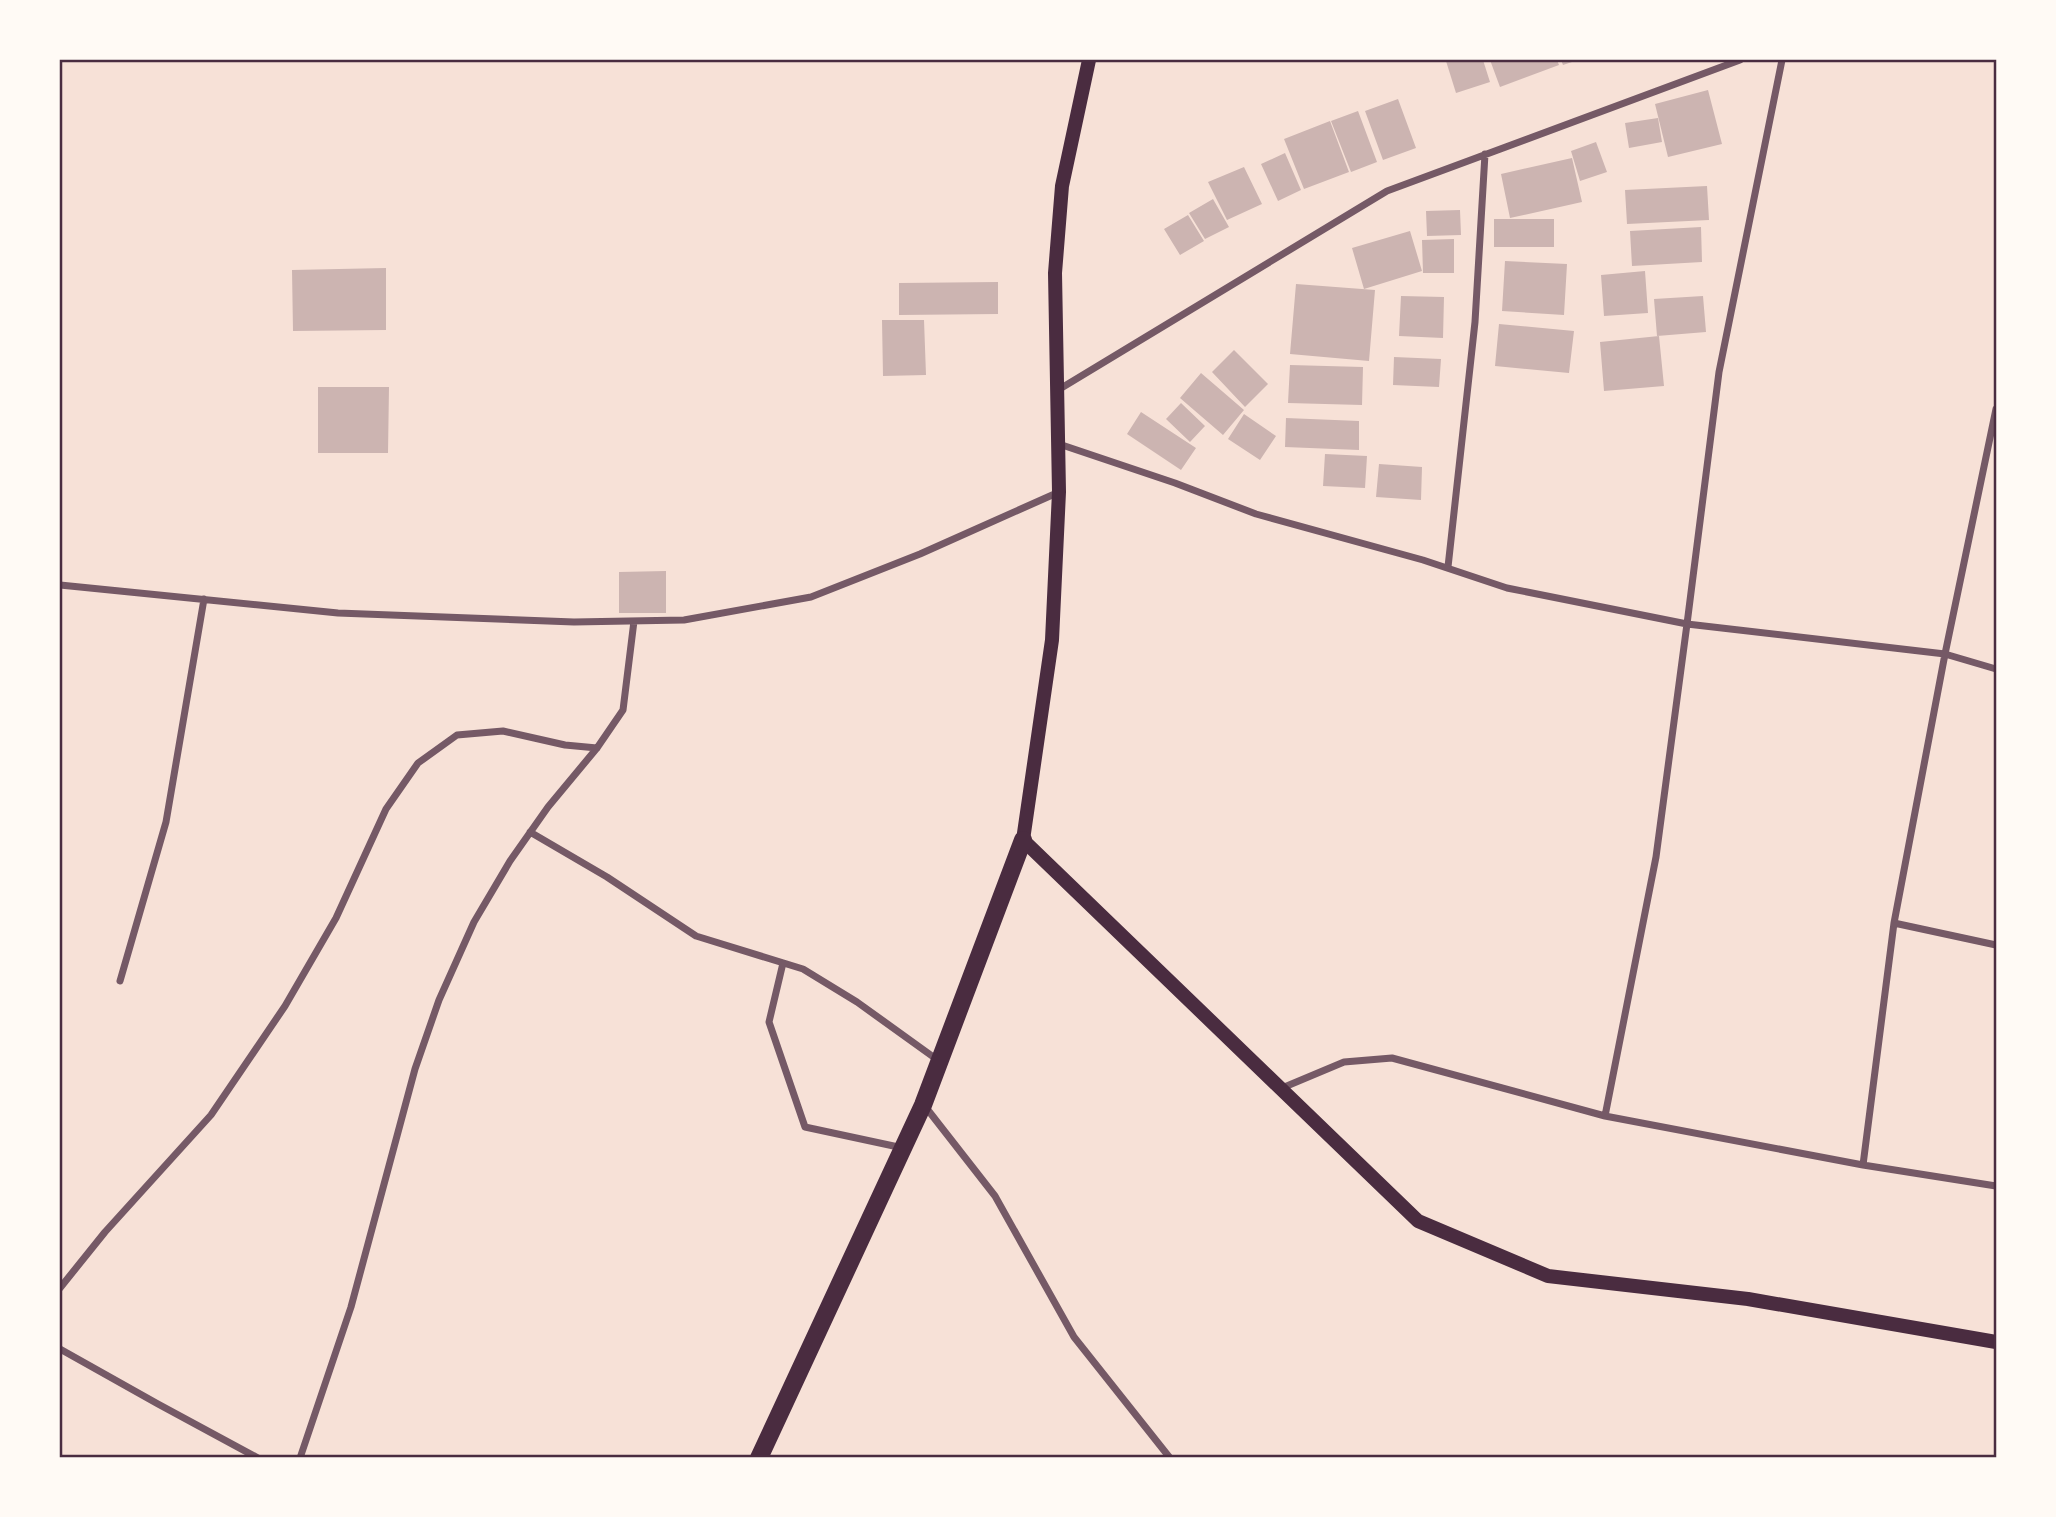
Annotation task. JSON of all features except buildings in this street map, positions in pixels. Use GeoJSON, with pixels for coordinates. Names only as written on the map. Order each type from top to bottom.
{"type":"FeatureCollection","features":[{"type":"Feature","properties":{"kind":"main road"},"geometry":{"type":"LineString","coordinates":[[759,1458],[923,1105],[1023,841],[1052,640],[1059,492],[1055,273],[1061,198],[1089,60]]}},
{"type":"Feature","properties":{"kind":"main road"},"geometry":{"type":"LineString","coordinates":[[1023,841],[1418,1221],[1548,1276],[1748,1298],[1997,1342]]}},
{"type":"Feature","properties":{"kind":"street"},"geometry":{"type":"LineString","coordinates":[[1058,390],[1387,191],[1740,60]]}},
{"type":"Feature","properties":{"kind":"street"},"geometry":{"type":"LineString","coordinates":[[1605,1116],[1656,857],[1719,372],[1782,60]]}},
{"type":"Feature","properties":{"kind":"street"},"geometry":{"type":"LineString","coordinates":[[1448,567],[1475,322],[1485,154]]}},
{"type":"Feature","properties":{"kind":"street"},"geometry":{"type":"LineString","coordinates":[[1863,1165],[1894,923],[1945,654],[1997,409]]}},
{"type":"Feature","properties":{"kind":"street"},"geometry":{"type":"LineString","coordinates":[[1059,444],[1175,482],[1256,514],[1448,567],[1507,588],[1688,624],[1945,654],[1997,669]]}},
{"type":"Feature","properties":{"kind":"street"},"geometry":{"type":"LineString","coordinates":[[60,585],[338,613],[574,622],[684,620],[811,597],[919,554],[1059,492]]}},
{"type":"Feature","properties":{"kind":"street"},"geometry":{"type":"LineString","coordinates":[[120,981],[166,822],[204,599]]}},
{"type":"Feature","properties":{"kind":"street"},"geometry":{"type":"LineString","coordinates":[[300,1458],[351,1307],[415,1069],[439,1000],[474,922],[510,861],[548,807],[597,748],[622,710],[634,621]]}},
{"type":"Feature","properties":{"kind":"street"},"geometry":{"type":"LineString","coordinates":[[60,1288],[106,1231],[211,1115],[285,1006],[336,918],[386,808],[418,763],[457,735],[503,731],[565,745],[597,748]]}},
{"type":"Feature","properties":{"kind":"street"},"geometry":{"type":"LineString","coordinates":[[530,832],[607,877],[696,936],[803,969],[939,1061]]}},
{"type":"Feature","properties":{"kind":"street"},"geometry":{"type":"LineString","coordinates":[[1894,923],[1997,944]]}},
{"type":"Feature","properties":{"kind":"street"},"geometry":{"type":"LineString","coordinates":[[783,963],[769,1022],[804,1127],[903,1148]]}},
{"type":"Feature","properties":{"kind":"street"},"geometry":{"type":"LineString","coordinates":[[1279,1089],[1344,1062],[1392,1058],[1605,1116],[1863,1165],[1997,1186]]}},
{"type":"Feature","properties":{"kind":"street"},"geometry":{"type":"LineString","coordinates":[[923,1105],[995,1196],[1074,1338],[1170,1458]]}},
{"type":"Feature","properties":{"kind":"street"},"geometry":{"type":"LineString","coordinates":[[60,1349],[258,1458]]}}]}
